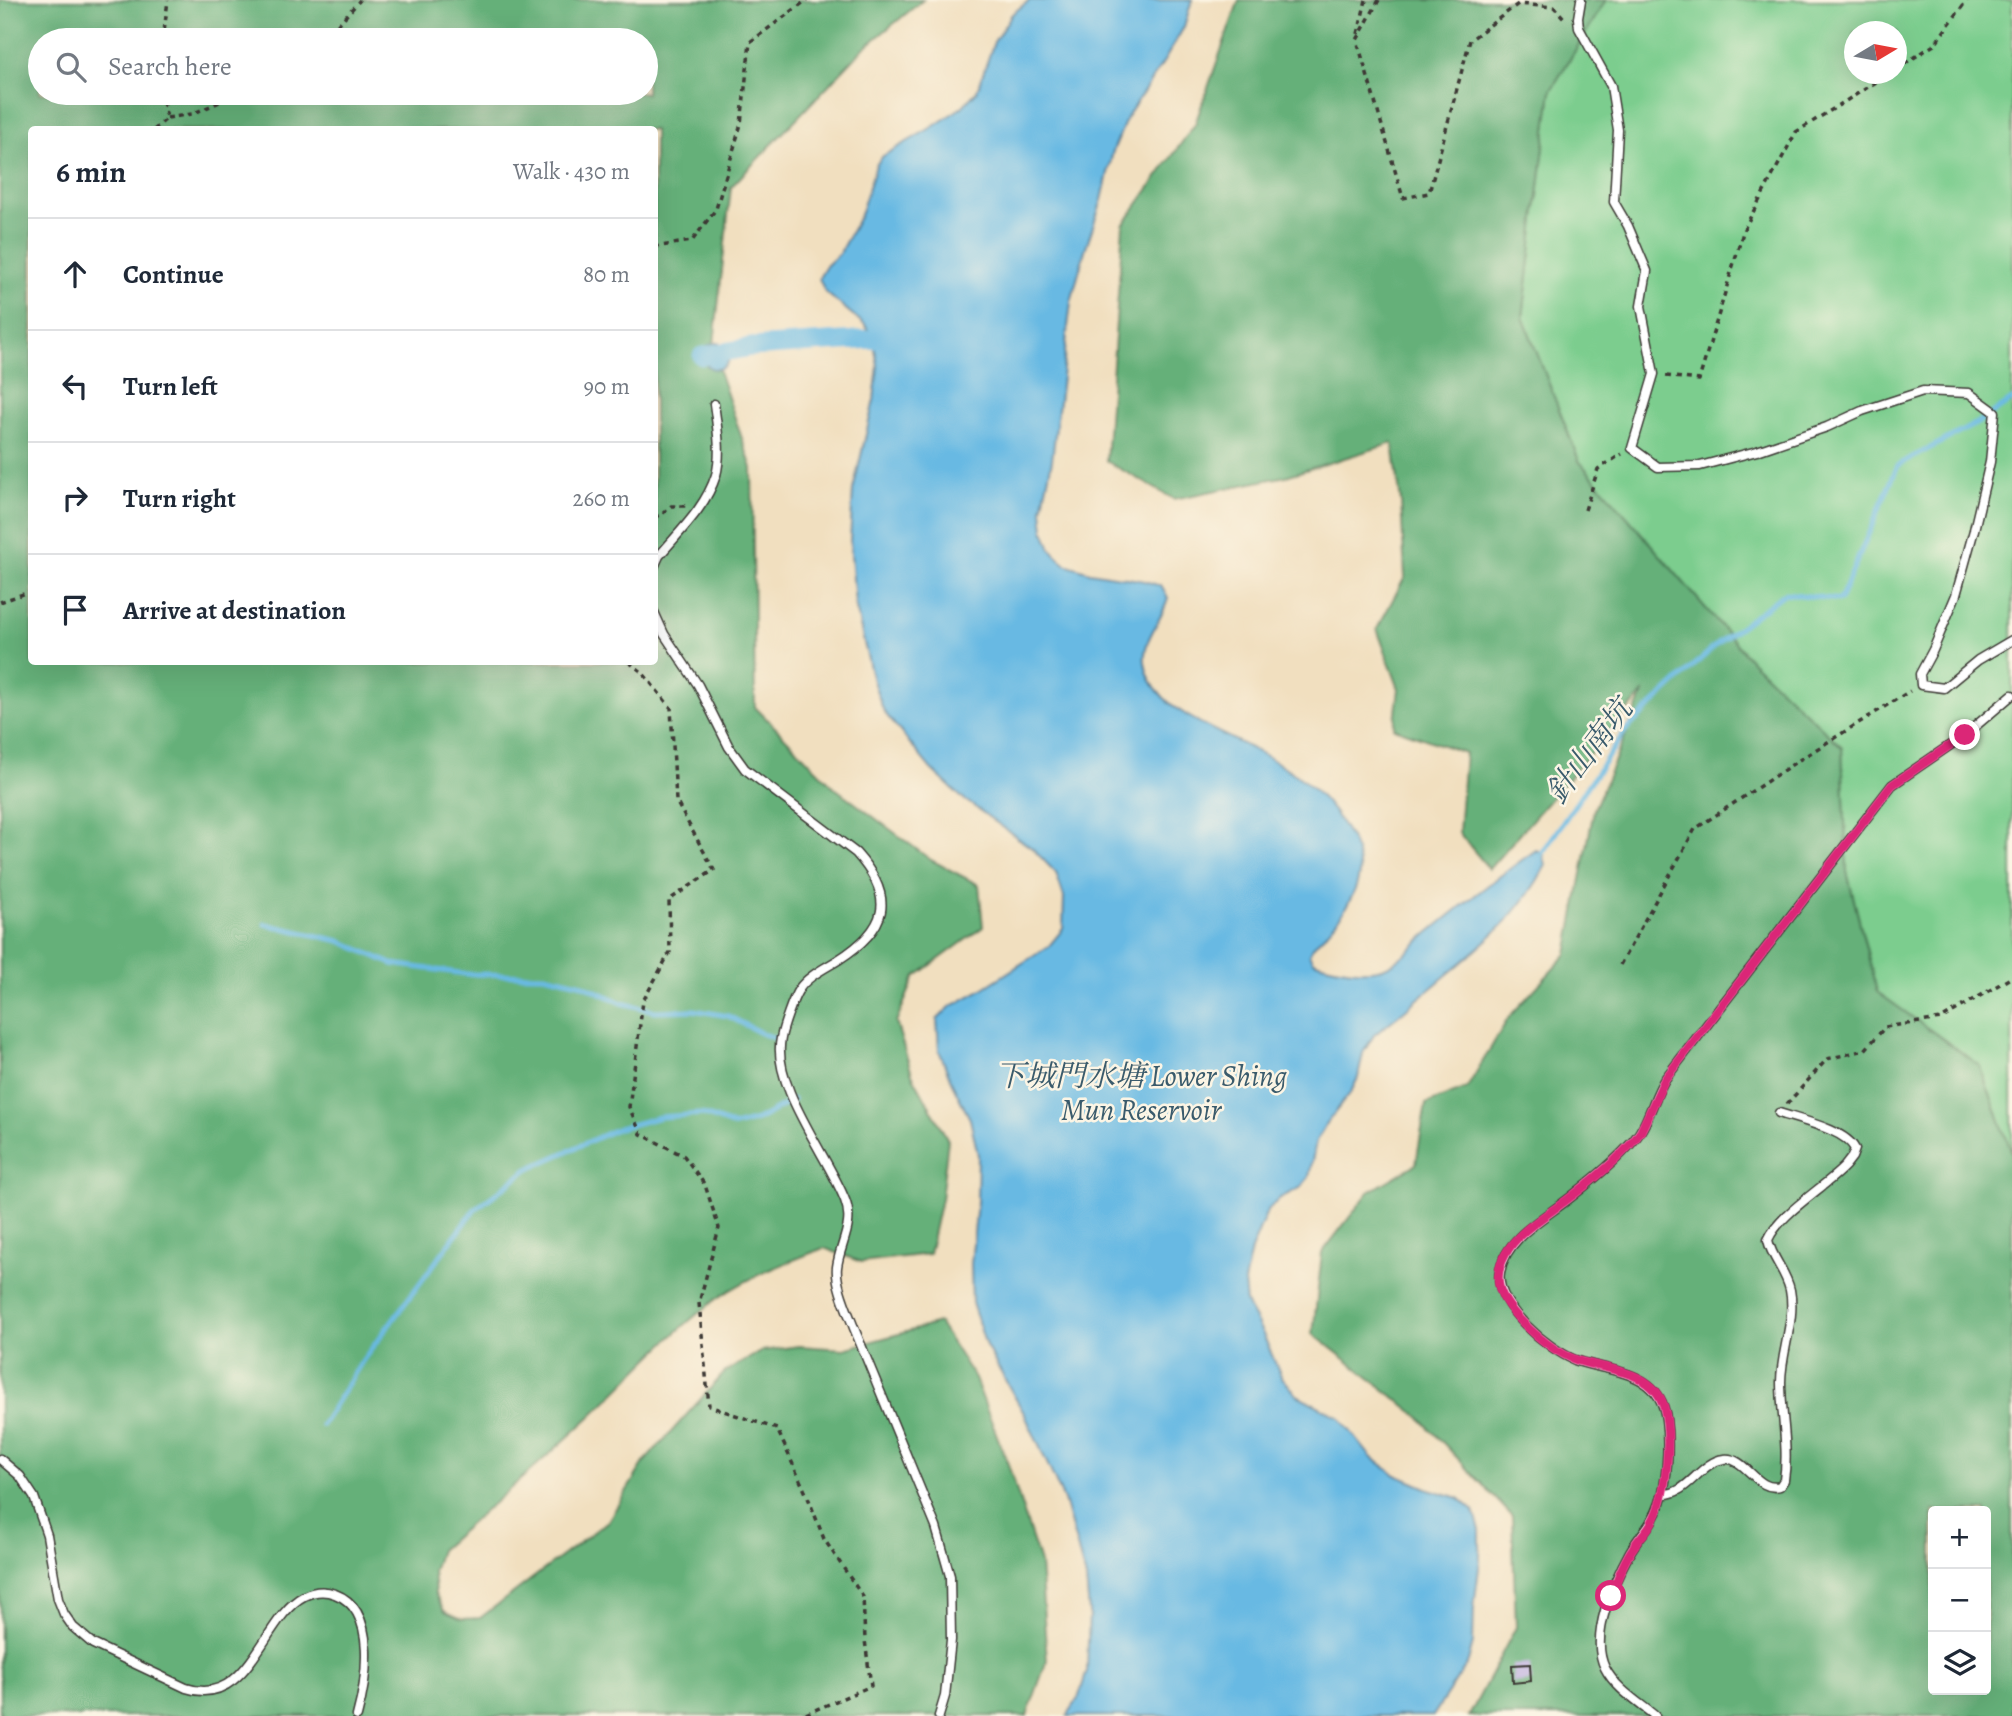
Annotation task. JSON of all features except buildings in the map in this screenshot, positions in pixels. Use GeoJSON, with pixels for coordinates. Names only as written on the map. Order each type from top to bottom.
{"type":"FeatureCollection","features":[{"type":"Feature","properties":{"kind":"lane"},"geometry":{"type":"LineString","coordinates":[[1581,0],[1578,18],[1583,37],[1611,86],[1618,130],[1614,202],[1628,226],[1647,271],[1641,306],[1654,374],[1632,448],[1658,467],[1700,467],[1827,427],[1862,411],[1923,391],[1969,393],[1995,412],[1990,462],[1956,595],[1920,674],[1921,685],[1944,688],[1978,660],[2012,640]]}},
{"type":"Feature","properties":{"kind":"lane"},"geometry":{"type":"LineString","coordinates":[[658,558],[705,500],[716,473],[719,442],[714,404]]}},
{"type":"Feature","properties":{"kind":"lane"},"geometry":{"type":"LineString","coordinates":[[658,621],[698,685],[729,747],[745,769],[856,853],[872,870],[880,889],[882,908],[874,928],[863,943],[810,977],[800,988],[780,1040],[781,1056],[783,1073],[793,1100],[846,1202],[849,1226],[836,1269],[842,1296],[936,1527],[950,1576],[951,1640],[945,1696],[939,1716]]}},
{"type":"Feature","properties":{"kind":"lane"},"geometry":{"type":"LineString","coordinates":[[1655,1716],[1612,1677],[1603,1662],[1600,1644],[1603,1619],[1615,1585],[1629,1553],[1651,1524],[1663,1494],[1667,1427],[1664,1409],[1659,1397],[1642,1381],[1629,1374],[1567,1356],[1532,1330],[1510,1306],[1500,1290],[1499,1273],[1506,1255],[1522,1235],[1572,1196],[1636,1138],[1665,1079],[1892,785],[1965,735],[2012,695]]}},
{"type":"Feature","properties":{"kind":"lane"},"geometry":{"type":"LineString","coordinates":[[1663,1494],[1674,1493],[1723,1459],[1736,1462],[1768,1486],[1778,1487],[1784,1480],[1781,1384],[1791,1300],[1786,1276],[1772,1254],[1768,1240],[1791,1213],[1845,1166],[1855,1149],[1854,1144],[1840,1134],[1779,1113]]}},
{"type":"Feature","properties":{"kind":"lane"},"geometry":{"type":"LineString","coordinates":[[0,1459],[16,1471],[34,1497],[47,1535],[60,1605],[70,1623],[84,1637],[181,1686],[205,1692],[223,1686],[242,1671],[294,1602],[309,1594],[332,1593],[352,1606],[363,1629],[366,1648],[365,1674],[357,1716]]}},
{"type":"Feature","properties":{"kind":"path"},"geometry":{"type":"LineString","coordinates":[[164,28],[168,0]]}},
{"type":"Feature","properties":{"kind":"path"},"geometry":{"type":"LineString","coordinates":[[335,28],[360,0]]}},
{"type":"Feature","properties":{"kind":"path"},"geometry":{"type":"LineString","coordinates":[[658,246],[692,241],[716,209],[741,124],[750,42],[807,0]]}},
{"type":"Feature","properties":{"kind":"path"},"geometry":{"type":"LineString","coordinates":[[1366,0],[1357,40],[1403,198],[1429,193],[1470,40],[1518,4],[1554,7],[1583,37]]}},
{"type":"Feature","properties":{"kind":"path"},"geometry":{"type":"LineString","coordinates":[[1357,40],[1378,0]]}},
{"type":"Feature","properties":{"kind":"path"},"geometry":{"type":"LineString","coordinates":[[1907,62],[1934,45],[1967,0]]}},
{"type":"Feature","properties":{"kind":"path"},"geometry":{"type":"LineString","coordinates":[[1654,374],[1699,380],[1744,229],[1796,132],[1873,84]]}},
{"type":"Feature","properties":{"kind":"path"},"geometry":{"type":"LineString","coordinates":[[164,105],[167,118]]}},
{"type":"Feature","properties":{"kind":"path"},"geometry":{"type":"LineString","coordinates":[[158,126],[167,118],[192,114],[213,105]]}},
{"type":"Feature","properties":{"kind":"path"},"geometry":{"type":"LineString","coordinates":[[1585,510],[1598,469],[1632,448]]}},
{"type":"Feature","properties":{"kind":"path"},"geometry":{"type":"LineString","coordinates":[[658,516],[671,506],[688,506]]}},
{"type":"Feature","properties":{"kind":"path"},"geometry":{"type":"LineString","coordinates":[[0,602],[28,593]]}},
{"type":"Feature","properties":{"kind":"path"},"geometry":{"type":"LineString","coordinates":[[633,665],[642,672],[671,708],[676,801],[714,870],[669,900],[670,952],[643,1001],[629,1107],[641,1134],[684,1156],[705,1185],[719,1228],[699,1303],[709,1406],[778,1429],[824,1539],[863,1597],[871,1686],[802,1716]]}},
{"type":"Feature","properties":{"kind":"path"},"geometry":{"type":"LineString","coordinates":[[1620,965],[1695,829],[1798,760],[1921,685]]}},
{"type":"Feature","properties":{"kind":"path"},"geometry":{"type":"LineString","coordinates":[[1779,1113],[1827,1059],[1865,1050],[1885,1027],[1941,1019],[2012,977]]}},
{"type":"Feature","properties":{"kind":"green space"},"geometry":{"type":"Polygon","coordinates":[[[0,0],[923,0],[864,48],[731,187],[713,353],[752,468],[755,707],[835,788],[931,860],[979,885],[983,927],[915,977],[896,1022],[912,1074],[948,1140],[941,1199],[929,1254],[861,1262],[824,1248],[732,1289],[675,1333],[573,1432],[440,1550],[433,1571],[435,1593],[444,1611],[462,1619],[480,1618],[608,1521],[645,1461],[725,1372],[762,1351],[799,1346],[844,1349],[939,1323],[975,1379],[1008,1464],[1040,1563],[1047,1660],[1027,1716],[0,1716],[0,0]]]}},
{"type":"Feature","properties":{"kind":"green space"},"geometry":{"type":"Polygon","coordinates":[[[1239,0],[1606,0],[1551,90],[1523,317],[1579,461],[1751,661],[1842,747],[1847,872],[1877,992],[1979,1065],[2012,1153],[2012,1716],[1469,1716],[1516,1627],[1512,1516],[1417,1415],[1313,1334],[1322,1253],[1369,1192],[1416,1164],[1426,1104],[1467,1088],[1509,1017],[1567,954],[1594,809],[1644,692],[1489,869],[1459,833],[1465,753],[1394,728],[1399,689],[1377,629],[1405,577],[1401,502],[1393,443],[1286,476],[1174,499],[1106,461],[1123,225],[1195,124],[1239,0]]]}},
{"type":"Feature","properties":{"kind":"green space"},"geometry":{"type":"Polygon","coordinates":[[[1606,0],[2012,0],[2012,1153],[1979,1065],[1877,992],[1847,872],[1842,747],[1751,661],[1579,461],[1523,317],[1551,90],[1606,0]]]}},
{"type":"Feature","properties":{"kind":"water","name":"下城門水塘 Lower Shing Mun Reservoir"},"geometry":{"type":"Polygon","coordinates":[[[1030,0],[1192,0],[1184,27],[1127,117],[1113,151],[1102,200],[1071,302],[1052,460],[1042,509],[1044,530],[1051,549],[1065,564],[1090,572],[1161,586],[1168,598],[1145,654],[1150,678],[1159,692],[1186,715],[1262,754],[1297,776],[1319,795],[1342,824],[1357,854],[1358,881],[1344,911],[1311,950],[1309,954],[1313,961],[1360,970],[1387,966],[1400,959],[1458,909],[1536,850],[1543,853],[1546,865],[1526,897],[1491,937],[1374,1035],[1363,1053],[1358,1078],[1351,1092],[1316,1141],[1309,1177],[1300,1188],[1280,1198],[1267,1211],[1251,1250],[1244,1282],[1246,1303],[1281,1376],[1297,1395],[1339,1417],[1371,1457],[1396,1475],[1459,1498],[1474,1511],[1480,1530],[1480,1560],[1473,1643],[1468,1662],[1433,1716],[1067,1716],[1078,1699],[1087,1671],[1089,1612],[1086,1579],[1064,1500],[1025,1415],[986,1346],[972,1303],[971,1264],[978,1155],[970,1119],[939,1050],[937,1020],[950,1007],[1049,946],[1063,929],[1064,897],[1056,873],[1033,849],[961,797],[931,769],[884,712],[873,681],[855,604],[850,541],[853,490],[874,400],[878,366],[873,339],[865,325],[825,292],[819,278],[826,266],[839,254],[860,215],[876,165],[883,156],[962,107],[977,91],[994,42],[1012,14],[1030,0]]]}},
{"type":"Feature","properties":{"kind":"water"},"geometry":{"type":"Polygon","coordinates":[[[716,343],[725,347],[729,356],[725,365],[716,369],[707,365],[703,356],[707,347],[716,343]]]}},
{"type":"Feature","properties":{"kind":"waterway"},"geometry":{"type":"LineString","coordinates":[[702,356],[751,347],[873,339],[900,340]]}},
{"type":"Feature","properties":{"kind":"waterway","name":"針山南坑"},"geometry":{"type":"LineString","coordinates":[[1540,856],[1626,730],[1717,644],[1785,593],[1840,600],[1898,465],[1983,420],[2012,400]]}},
{"type":"Feature","properties":{"kind":"waterway"},"geometry":{"type":"LineString","coordinates":[[265,924],[340,941],[392,964],[466,974],[544,975],[579,983],[622,1003],[655,1011],[694,1010],[728,1016],[780,1040]]}},
{"type":"Feature","properties":{"kind":"waterway"},"geometry":{"type":"LineString","coordinates":[[322,1425],[363,1360],[474,1210],[528,1169],[619,1128],[660,1117],[702,1114],[734,1126],[757,1120],[793,1100]]}},
{"type":"Feature","properties":{"kind":"route"},"geometry":{"type":"LineString","coordinates":[[1611,1596],[1629,1553],[1651,1524],[1663,1494],[1667,1437],[1663,1404],[1656,1393],[1642,1381],[1629,1374],[1573,1359],[1532,1330],[1521,1320],[1500,1290],[1502,1262],[1522,1235],[1572,1196],[1636,1138],[1665,1079],[1892,785],[1965,735]]}}]}
